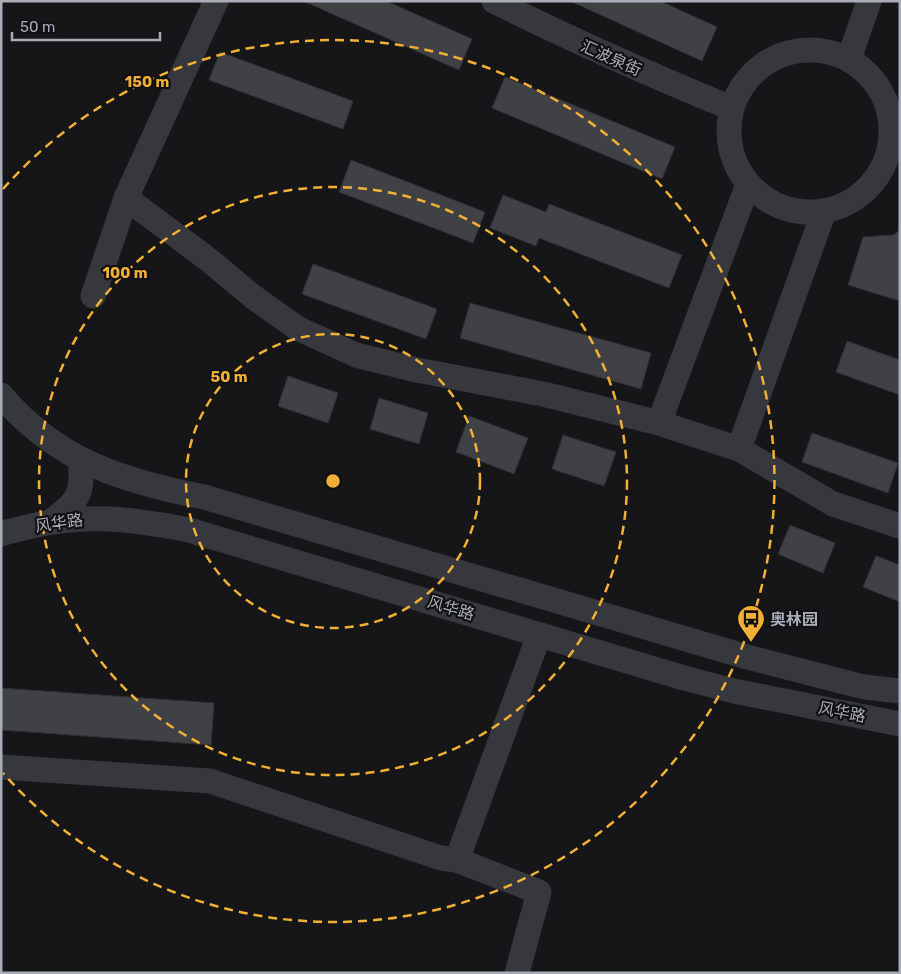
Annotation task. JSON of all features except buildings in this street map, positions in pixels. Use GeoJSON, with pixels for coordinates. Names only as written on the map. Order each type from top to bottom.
{"type":"FeatureCollection","features":[{"type":"Feature","properties":{"kind":"street"},"geometry":{"type":"LineString","coordinates":[[93,296],[126,198],[216,1]]}},
{"type":"Feature","properties":{"kind":"street","name":"汇波泉街"},"geometry":{"type":"LineString","coordinates":[[494,1],[619,61],[731,108]]}},
{"type":"Feature","properties":{"kind":"street"},"geometry":{"type":"LineString","coordinates":[[849,59],[869,1]]}},
{"type":"Feature","properties":{"kind":"street"},"geometry":{"type":"LineString","coordinates":[[818,50],[849,59],[870,76],[890,114],[895,145],[885,165],[872,184],[848,203],[824,211],[796,211],[772,203],[747,186],[731,153],[728,130],[731,108],[740,89],[754,71],[770,60],[794,51],[818,50]]}},
{"type":"Feature","properties":{"kind":"street"},"geometry":{"type":"LineString","coordinates":[[659,423],[747,186]]}},
{"type":"Feature","properties":{"kind":"street"},"geometry":{"type":"LineString","coordinates":[[126,198],[209,260],[252,296],[297,328],[356,355],[417,370],[543,394],[659,423],[739,449],[833,504],[900,526]]}},
{"type":"Feature","properties":{"kind":"street"},"geometry":{"type":"LineString","coordinates":[[739,449],[824,211]]}},
{"type":"Feature","properties":{"kind":"street"},"geometry":{"type":"LineString","coordinates":[[1,395],[12,408],[42,435],[80,459],[112,474],[153,487],[204,497],[747,657],[864,687],[900,691]]}},
{"type":"Feature","properties":{"kind":"street"},"geometry":{"type":"LineString","coordinates":[[50,522],[67,509],[79,494],[82,478],[80,459]]}},
{"type":"Feature","properties":{"kind":"street"},"geometry":{"type":"LineString","coordinates":[[143,521],[153,487]]}},
{"type":"Feature","properties":{"kind":"street","name":"风华路"},"geometry":{"type":"LineString","coordinates":[[1,534],[50,522],[87,518],[119,518],[190,530],[539,635],[734,691],[900,724]]}},
{"type":"Feature","properties":{"kind":"street"},"geometry":{"type":"LineString","coordinates":[[457,860],[539,635]]}},
{"type":"Feature","properties":{"kind":"street"},"geometry":{"type":"LineString","coordinates":[[1,767],[210,781],[441,858],[457,860],[539,892],[516,973]]}},
{"type":"Feature","properties":{"kind":"place","name":"奥林园"},"geometry":{"type":"Point","coordinates":[751,643]}}]}
